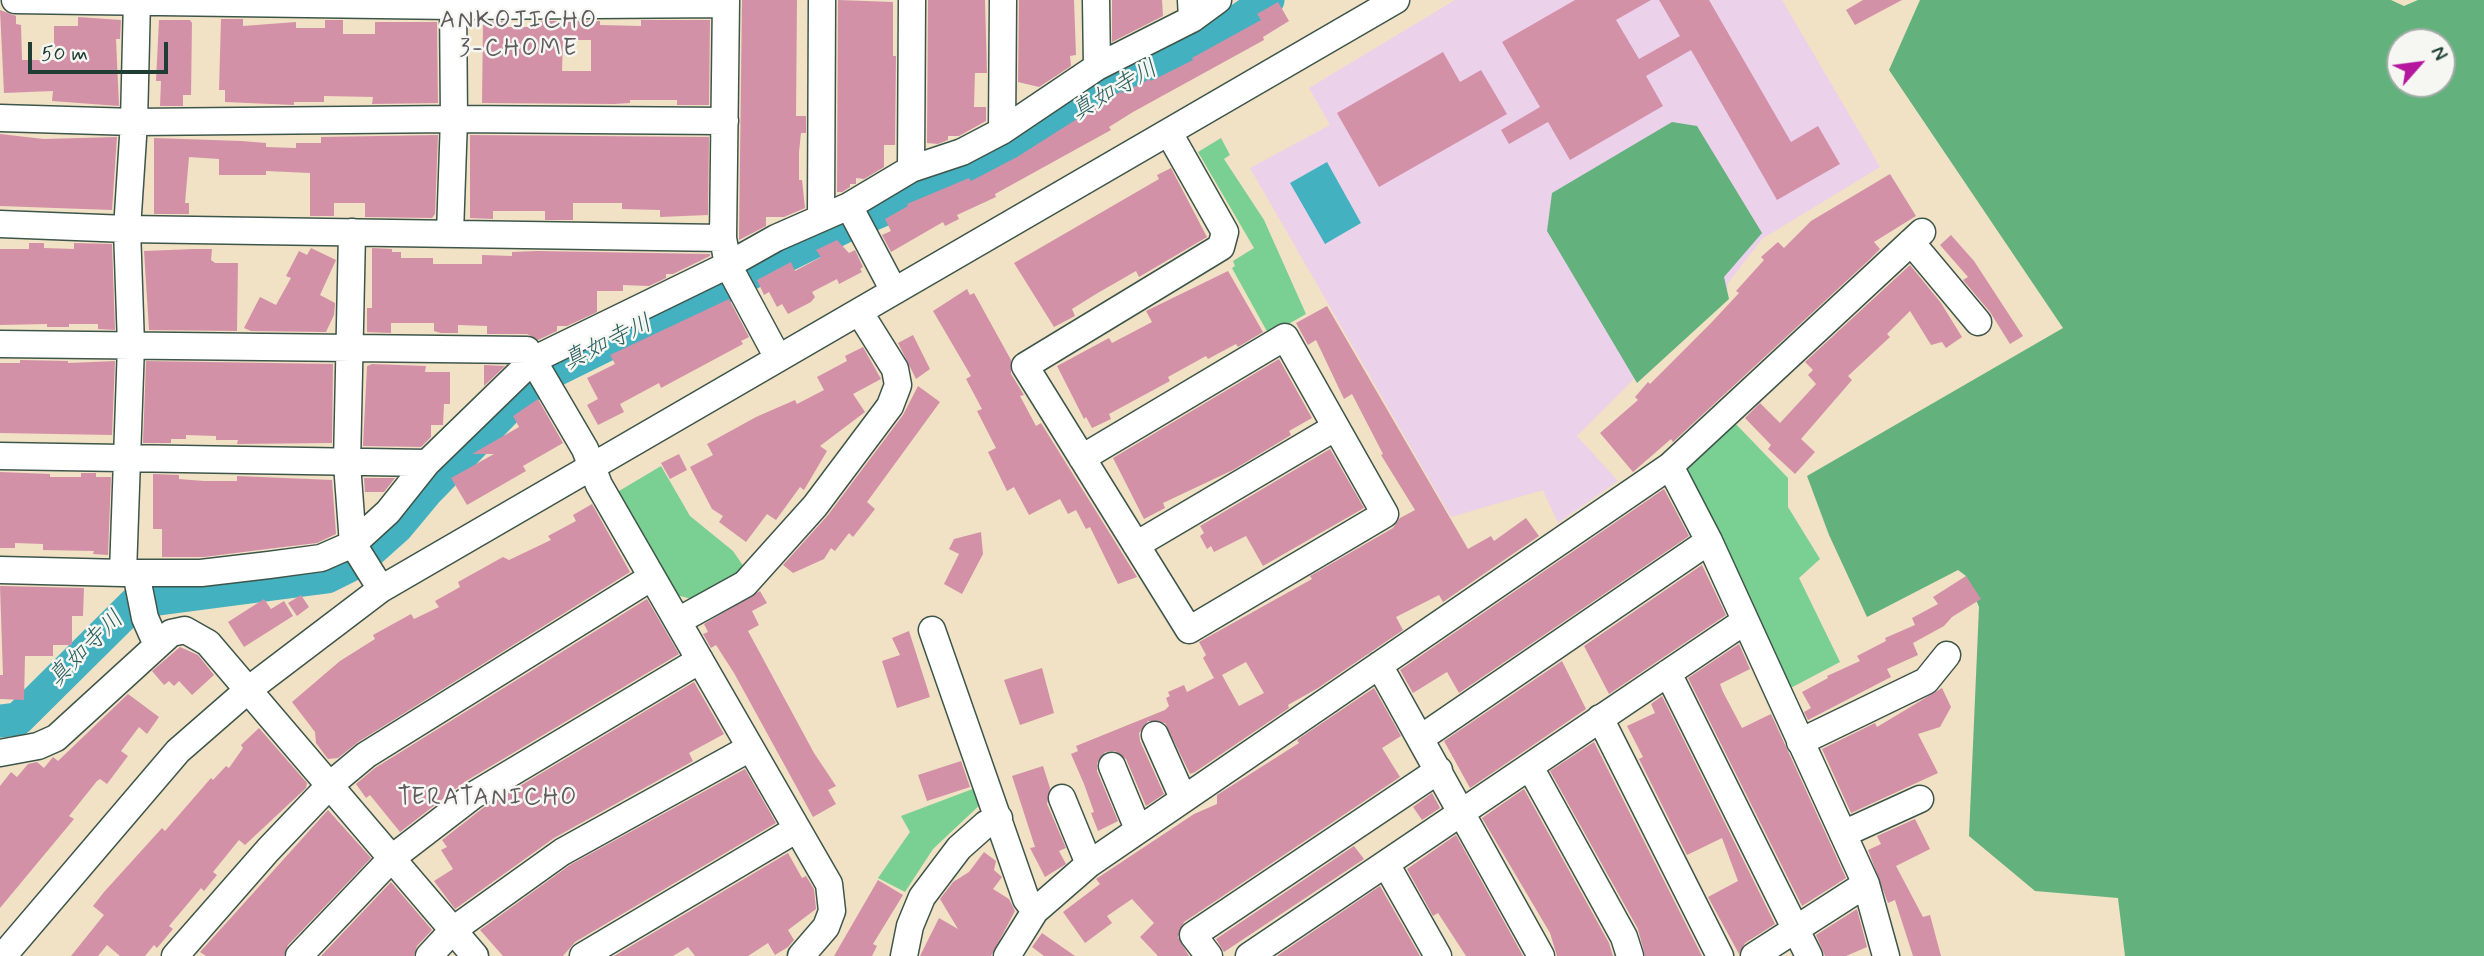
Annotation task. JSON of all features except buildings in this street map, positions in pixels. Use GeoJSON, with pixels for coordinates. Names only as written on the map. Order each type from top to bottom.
{"type":"FeatureCollection","features":[{"type":"Feature","properties":{"kind":"street"},"geometry":{"type":"LineString","coordinates":[[15,0],[726,2],[723,238],[728,265],[778,358]]}},
{"type":"Feature","properties":{"kind":"street"},"geometry":{"type":"LineString","coordinates":[[821,218],[822,0]]}},
{"type":"Feature","properties":{"kind":"street"},"geometry":{"type":"LineString","coordinates":[[911,169],[912,0]]}},
{"type":"Feature","properties":{"kind":"street"},"geometry":{"type":"LineString","coordinates":[[1002,131],[1003,0]]}},
{"type":"Feature","properties":{"kind":"street"},"geometry":{"type":"LineString","coordinates":[[1096,0],[1097,67]]}},
{"type":"Feature","properties":{"kind":"street"},"geometry":{"type":"LineString","coordinates":[[0,570],[201,573],[321,558],[353,544],[388,512],[427,463],[533,360],[728,265],[776,238],[849,206],[911,169],[962,152],[1002,131],[1097,67],[1192,9],[1217,0]]}},
{"type":"Feature","properties":{"kind":"street"},"geometry":{"type":"LineString","coordinates":[[3,956],[178,751],[248,690],[381,589],[1396,0]]}},
{"type":"Feature","properties":{"kind":"street"},"geometry":{"type":"LineString","coordinates":[[136,1],[134,122],[127,229],[131,345],[127,459],[130,573],[157,645]]}},
{"type":"Feature","properties":{"kind":"street"},"geometry":{"type":"LineString","coordinates":[[450,233],[454,119],[453,3]]}},
{"type":"Feature","properties":{"kind":"street"},"geometry":{"type":"LineString","coordinates":[[0,118],[134,122],[454,119],[725,121]]}},
{"type":"Feature","properties":{"kind":"street"},"geometry":{"type":"LineString","coordinates":[[1082,458],[1285,337],[1385,514],[1189,631],[1025,366],[1221,247],[1225,232],[1169,133]]}},
{"type":"Feature","properties":{"kind":"street"},"geometry":{"type":"LineString","coordinates":[[849,206],[894,291]]}},
{"type":"Feature","properties":{"kind":"street"},"geometry":{"type":"LineString","coordinates":[[0,224],[127,229],[723,238]]}},
{"type":"Feature","properties":{"kind":"street"},"geometry":{"type":"LineString","coordinates":[[352,232],[346,464],[353,544],[381,589]]}},
{"type":"Feature","properties":{"kind":"street"},"geometry":{"type":"LineString","coordinates":[[1007,956],[1035,911],[1088,864],[1670,466],[1917,237],[1978,322]]}},
{"type":"Feature","properties":{"kind":"street"},"geometry":{"type":"LineString","coordinates":[[678,621],[745,584],[815,506],[852,453],[890,406],[898,385],[895,369],[860,313]]}},
{"type":"Feature","properties":{"kind":"street"},"geometry":{"type":"LineString","coordinates":[[0,344],[527,350],[585,449],[592,468],[652,577],[829,884],[832,911],[825,927],[801,956]]}},
{"type":"Feature","properties":{"kind":"street"},"geometry":{"type":"LineString","coordinates":[[1136,545],[1336,427]]}},
{"type":"Feature","properties":{"kind":"street"},"geometry":{"type":"LineString","coordinates":[[0,456],[346,464],[427,463]]}},
{"type":"Feature","properties":{"kind":"street"},"geometry":{"type":"LineString","coordinates":[[1670,466],[1709,541],[1866,884],[1886,956]]}},
{"type":"Feature","properties":{"kind":"street"},"geometry":{"type":"LineString","coordinates":[[1421,738],[1709,541]]}},
{"type":"Feature","properties":{"kind":"street"},"geometry":{"type":"LineString","coordinates":[[175,956],[268,850],[330,785],[378,747],[652,577]]}},
{"type":"Feature","properties":{"kind":"street"},"geometry":{"type":"LineString","coordinates":[[1249,956],[1745,621]]}},
{"type":"Feature","properties":{"kind":"street"},"geometry":{"type":"LineString","coordinates":[[3,755],[56,738],[171,633],[185,630],[208,643],[475,956]]}},
{"type":"Feature","properties":{"kind":"street"},"geometry":{"type":"LineString","coordinates":[[932,630],[1026,899],[1035,911]]}},
{"type":"Feature","properties":{"kind":"street"},"geometry":{"type":"LineString","coordinates":[[1800,742],[1926,681],[1947,655]]}},
{"type":"Feature","properties":{"kind":"street"},"geometry":{"type":"LineString","coordinates":[[299,956],[392,858],[474,795],[700,660]]}},
{"type":"Feature","properties":{"kind":"street"},"geometry":{"type":"LineString","coordinates":[[1379,665],[1541,956]]}},
{"type":"Feature","properties":{"kind":"street"},"geometry":{"type":"LineString","coordinates":[[1668,673],[1809,956]]}},
{"type":"Feature","properties":{"kind":"street"},"geometry":{"type":"LineString","coordinates":[[1600,718],[1720,956]]}},
{"type":"Feature","properties":{"kind":"street"},"geometry":{"type":"LineString","coordinates":[[1155,735],[1183,798]]}},
{"type":"Feature","properties":{"kind":"street"},"geometry":{"type":"LineString","coordinates":[[429,956],[453,930],[562,852],[750,748]]}},
{"type":"Feature","properties":{"kind":"street"},"geometry":{"type":"LineString","coordinates":[[1112,766],[1138,829]]}},
{"type":"Feature","properties":{"kind":"street"},"geometry":{"type":"LineString","coordinates":[[1530,767],[1623,937],[1630,956]]}},
{"type":"Feature","properties":{"kind":"street"},"geometry":{"type":"LineString","coordinates":[[1209,956],[1193,935],[1438,770]]}},
{"type":"Feature","properties":{"kind":"street"},"geometry":{"type":"LineString","coordinates":[[1062,798],[1088,864]]}},
{"type":"Feature","properties":{"kind":"street"},"geometry":{"type":"LineString","coordinates":[[1843,834],[1920,799]]}},
{"type":"Feature","properties":{"kind":"street"},"geometry":{"type":"LineString","coordinates":[[904,956],[909,926],[922,897],[959,848],[986,824],[999,818]]}},
{"type":"Feature","properties":{"kind":"street"},"geometry":{"type":"LineString","coordinates":[[583,956],[797,829]]}},
{"type":"Feature","properties":{"kind":"street"},"geometry":{"type":"LineString","coordinates":[[1386,864],[1438,956]]}},
{"type":"Feature","properties":{"kind":"street"},"geometry":{"type":"LineString","coordinates":[[1754,956],[1866,884]]}},
{"type":"Feature","properties":{"kind":"shaded area"},"geometry":{"type":"Polygon","coordinates":[[[1455,0],[1782,0],[1880,167],[1762,239],[1728,283],[1726,297],[1671,342],[1577,436],[1618,481],[1558,523],[1543,490],[1451,517],[1250,168],[1330,125],[1309,88],[1455,0]]]}},
{"type":"Feature","properties":{"kind":"green space"},"geometry":{"type":"Polygon","coordinates":[[[1920,0],[2391,0],[2404,6],[2418,0],[2484,0],[2484,956],[2125,956],[2118,898],[2035,891],[1969,836],[1979,607],[1966,576],[1958,570],[1867,617],[1829,535],[1807,476],[2063,328],[1889,70],[1920,0]]]}},
{"type":"Feature","properties":{"kind":"green space"},"geometry":{"type":"Polygon","coordinates":[[[1672,122],[1697,126],[1762,233],[1724,277],[1729,299],[1637,383],[1547,231],[1552,193],[1672,122]]]}},
{"type":"Feature","properties":{"kind":"green space"},"geometry":{"type":"Polygon","coordinates":[[[1221,138],[1230,155],[1224,159],[1264,220],[1306,314],[1269,335],[1232,268],[1235,266],[1233,261],[1254,248],[1198,152],[1221,138]]]}},
{"type":"Feature","properties":{"kind":"green space"},"geometry":{"type":"Polygon","coordinates":[[[1730,418],[1788,478],[1788,507],[1820,559],[1799,578],[1840,662],[1785,691],[1684,470],[1730,418]]]}},
{"type":"Feature","properties":{"kind":"green space"},"geometry":{"type":"Polygon","coordinates":[[[661,466],[690,516],[733,551],[746,570],[696,600],[672,594],[614,494],[661,466]]]}},
{"type":"Feature","properties":{"kind":"green space"},"geometry":{"type":"Polygon","coordinates":[[[978,787],[983,802],[933,849],[905,892],[878,878],[910,832],[901,816],[978,787]]]}},
{"type":"Feature","properties":{"kind":"water"},"geometry":{"type":"Polygon","coordinates":[[[1327,162],[1361,223],[1325,244],[1290,183],[1327,162]]]}},
{"type":"Feature","properties":{"kind":"waterway","name":"真如寺川"},"geometry":{"type":"LineString","coordinates":[[0,721],[18,719],[136,602],[327,577],[359,561],[397,527],[427,491],[534,381],[850,224],[1011,155],[1066,116],[1131,78],[1200,47],[1268,0]]}},
{"type":"Feature","properties":{"kind":"district","name":"ANKOJICHO 3-CHOME"},"geometry":{"type":"Point","coordinates":[519,36]}},
{"type":"Feature","properties":{"kind":"district","name":"TERATANICHO"},"geometry":{"type":"Point","coordinates":[488,799]}}]}
